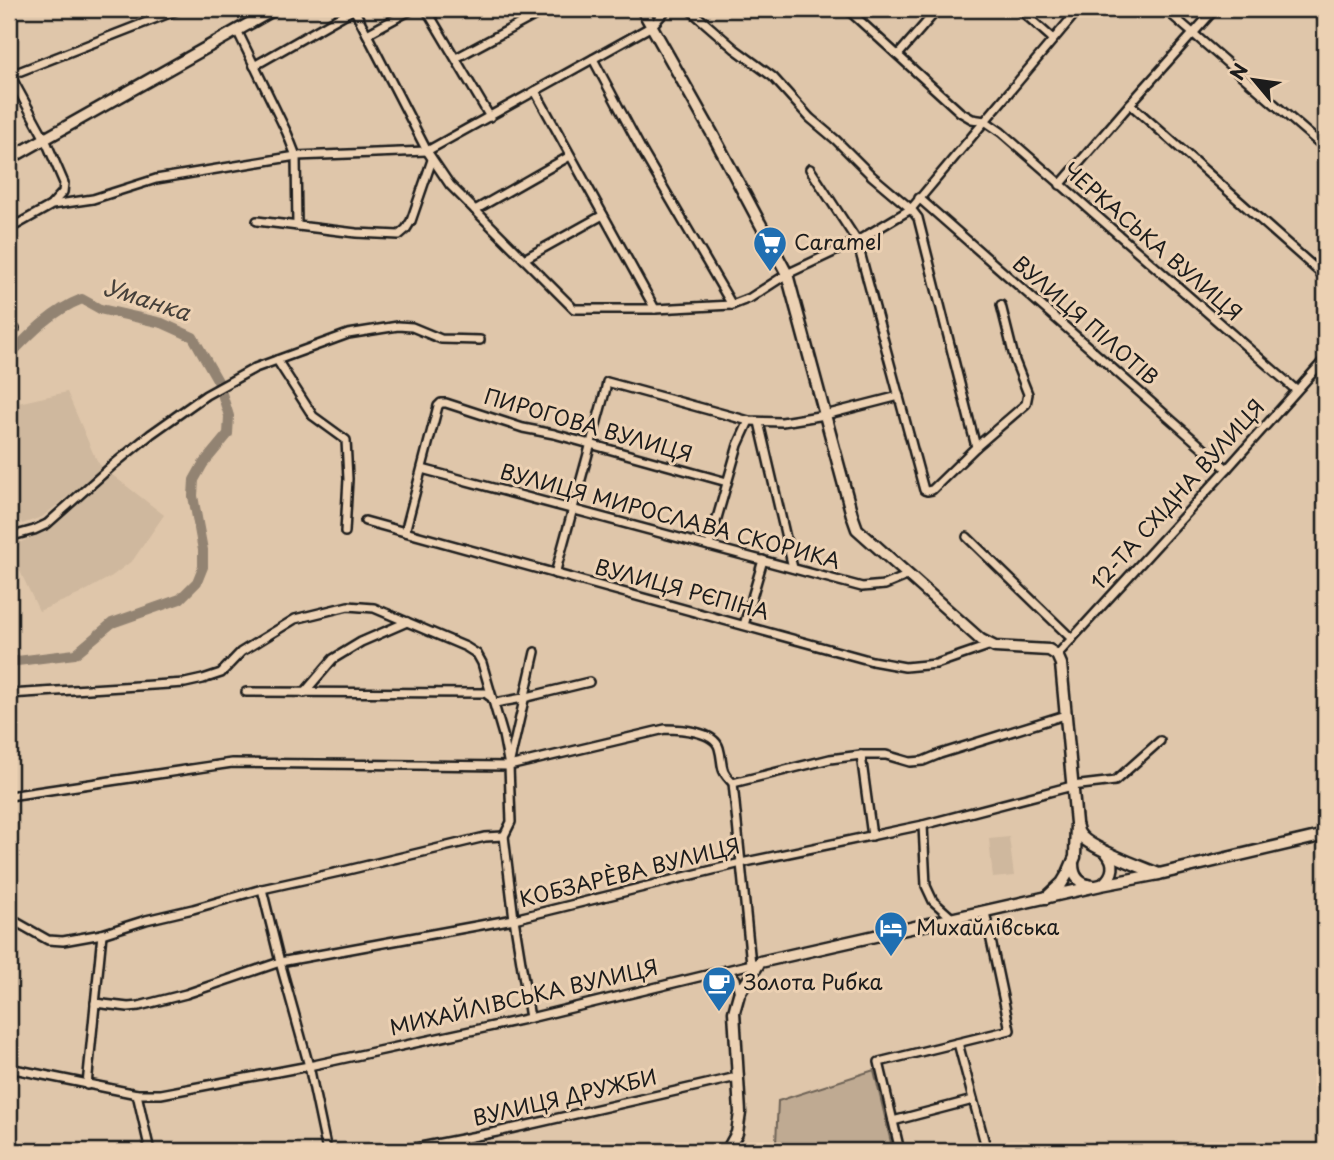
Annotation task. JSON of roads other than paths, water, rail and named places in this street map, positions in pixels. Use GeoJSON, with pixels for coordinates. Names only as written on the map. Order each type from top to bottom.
{"type":"FeatureCollection","features":[{"type":"Feature","properties":{"kind":"main road"},"geometry":{"type":"LineString","coordinates":[[9,159],[275,9]]}},
{"type":"Feature","properties":{"kind":"main road"},"geometry":{"type":"LineString","coordinates":[[642,9],[787,274],[857,529],[981,640],[995,647],[1040,648],[1057,655],[1061,664],[1076,823],[1074,874],[1083,884],[1098,885],[1111,875],[1113,867],[1108,854],[1084,839],[1076,823]]}},
{"type":"Feature","properties":{"kind":"main road","name":"МИХАЙЛІВСЬКА ВУЛИЦЯ"},"geometry":{"type":"LineString","coordinates":[[755,963],[1325,835]]}},
{"type":"Feature","properties":{"kind":"main road"},"geometry":{"type":"LineString","coordinates":[[1046,898],[1062,884],[1074,860],[1085,848],[1099,848],[1159,874]]}},
{"type":"Feature","properties":{"kind":"main road"},"geometry":{"type":"LineString","coordinates":[[731,1149],[740,1113],[734,1012],[739,994],[755,963]]}},
{"type":"Feature","properties":{"kind":"street"},"geometry":{"type":"LineString","coordinates":[[9,229],[52,205],[64,187],[45,139],[9,74],[180,9]]}},
{"type":"Feature","properties":{"kind":"street"},"geometry":{"type":"LineString","coordinates":[[254,66],[354,9],[426,151],[450,185],[572,307],[655,309],[732,305],[750,298],[787,274],[857,242],[911,208],[1079,9]]}},
{"type":"Feature","properties":{"kind":"street"},"geometry":{"type":"LineString","coordinates":[[367,34],[413,9]]}},
{"type":"Feature","properties":{"kind":"street"},"geometry":{"type":"LineString","coordinates":[[426,9],[490,117]]}},
{"type":"Feature","properties":{"kind":"street"},"geometry":{"type":"LineString","coordinates":[[456,58],[547,9]]}},
{"type":"Feature","properties":{"kind":"street"},"geometry":{"type":"LineString","coordinates":[[52,205],[93,199],[156,179],[296,156],[426,151],[652,26],[667,9]]}},
{"type":"Feature","properties":{"kind":"street"},"geometry":{"type":"LineString","coordinates":[[689,9],[735,50],[773,77],[810,118],[911,208],[918,218],[976,447]]}},
{"type":"Feature","properties":{"kind":"street","name":"ЧЕРКАСЬКА ВУЛИЦЯ"},"geometry":{"type":"LineString","coordinates":[[847,9],[960,112],[972,119],[985,121],[1001,132],[1296,390]]}},
{"type":"Feature","properties":{"kind":"street"},"geometry":{"type":"LineString","coordinates":[[898,55],[938,9]]}},
{"type":"Feature","properties":{"kind":"street"},"geometry":{"type":"LineString","coordinates":[[1019,9],[1053,39]]}},
{"type":"Feature","properties":{"kind":"street"},"geometry":{"type":"LineString","coordinates":[[1165,9],[1325,148]]}},
{"type":"Feature","properties":{"kind":"street"},"geometry":{"type":"LineString","coordinates":[[1060,185],[1214,9]]}},
{"type":"Feature","properties":{"kind":"street"},"geometry":{"type":"LineString","coordinates":[[1313,9],[1325,20]]}},
{"type":"Feature","properties":{"kind":"street"},"geometry":{"type":"LineString","coordinates":[[237,30],[296,156],[297,226]]}},
{"type":"Feature","properties":{"kind":"street"},"geometry":{"type":"LineString","coordinates":[[593,59],[732,305]]}},
{"type":"Feature","properties":{"kind":"street"},"geometry":{"type":"LineString","coordinates":[[535,91],[655,309]]}},
{"type":"Feature","properties":{"kind":"street"},"geometry":{"type":"LineString","coordinates":[[1130,104],[1325,277]]}},
{"type":"Feature","properties":{"kind":"street"},"geometry":{"type":"LineString","coordinates":[[475,210],[570,156]]}},
{"type":"Feature","properties":{"kind":"street"},"geometry":{"type":"LineString","coordinates":[[257,221],[356,233],[399,235],[411,220],[432,160]]}},
{"type":"Feature","properties":{"kind":"street"},"geometry":{"type":"LineString","coordinates":[[810,169],[857,242],[924,490],[932,490],[1026,404],[1028,394],[1015,361],[1001,305]]}},
{"type":"Feature","properties":{"kind":"street","name":"ВУЛИЦЯ ПІЛОТІВ"},"geometry":{"type":"LineString","coordinates":[[919,198],[1227,469]]}},
{"type":"Feature","properties":{"kind":"street"},"geometry":{"type":"LineString","coordinates":[[524,259],[603,215]]}},
{"type":"Feature","properties":{"kind":"street"},"geometry":{"type":"LineString","coordinates":[[9,537],[47,524],[151,434],[206,395],[255,368],[348,334],[398,326],[412,327],[441,339],[480,340]]}},
{"type":"Feature","properties":{"kind":"street","name":"12-ТА СХІДНА ВУЛИЦЯ"},"geometry":{"type":"LineString","coordinates":[[1057,655],[1325,359]]}},
{"type":"Feature","properties":{"kind":"street"},"geometry":{"type":"LineString","coordinates":[[277,360],[313,416],[346,440],[348,479],[345,532]]}},
{"type":"Feature","properties":{"kind":"street"},"geometry":{"type":"LineString","coordinates":[[555,574],[607,382],[759,422],[782,422],[825,415],[899,396]]}},
{"type":"Feature","properties":{"kind":"street","name":"ПИРОГОВА ВУЛИЦЯ"},"geometry":{"type":"LineString","coordinates":[[422,469],[438,406],[446,403],[523,428],[554,434],[727,482]]}},
{"type":"Feature","properties":{"kind":"street"},"geometry":{"type":"LineString","coordinates":[[709,546],[738,445],[749,421]]}},
{"type":"Feature","properties":{"kind":"street"},"geometry":{"type":"LineString","coordinates":[[759,422],[793,568]]}},
{"type":"Feature","properties":{"kind":"street"},"geometry":{"type":"LineString","coordinates":[[405,532],[422,469]]}},
{"type":"Feature","properties":{"kind":"street","name":"ВУЛИЦЯ МИРОСЛАВА СКОРИКА"},"geometry":{"type":"LineString","coordinates":[[422,469],[863,587],[885,585],[909,575]]}},
{"type":"Feature","properties":{"kind":"street","name":"ВУЛИЦЯ РЄПІНА"},"geometry":{"type":"LineString","coordinates":[[365,521],[872,661],[905,667],[936,664],[991,645]]}},
{"type":"Feature","properties":{"kind":"street"},"geometry":{"type":"LineString","coordinates":[[967,537],[1072,639]]}},
{"type":"Feature","properties":{"kind":"street"},"geometry":{"type":"LineString","coordinates":[[744,625],[763,560]]}},
{"type":"Feature","properties":{"kind":"street"},"geometry":{"type":"LineString","coordinates":[[9,694],[202,679],[220,673],[241,652],[295,619],[348,606],[374,608],[466,647],[477,654],[482,663],[494,700],[509,766],[511,822],[503,836],[530,1018]]}},
{"type":"Feature","properties":{"kind":"street"},"geometry":{"type":"LineString","coordinates":[[304,693],[333,659],[361,642],[407,622]]}},
{"type":"Feature","properties":{"kind":"street"},"geometry":{"type":"LineString","coordinates":[[509,766],[535,652]]}},
{"type":"Feature","properties":{"kind":"street"},"geometry":{"type":"LineString","coordinates":[[246,692],[485,693],[494,700],[523,698],[589,682]]}},
{"type":"Feature","properties":{"kind":"street"},"geometry":{"type":"LineString","coordinates":[[733,783],[830,759],[860,755],[886,755],[910,762],[923,761],[1066,715]]}},
{"type":"Feature","properties":{"kind":"street"},"geometry":{"type":"LineString","coordinates":[[9,796],[232,763],[509,766],[664,729],[681,729],[711,737],[716,741],[724,775],[733,783],[755,963]]}},
{"type":"Feature","properties":{"kind":"street","name":"КОБЗАРÈВА ВУЛИЦЯ"},"geometry":{"type":"LineString","coordinates":[[95,1003],[139,1006],[186,994],[280,962],[514,919],[741,863],[923,825],[1072,786],[1115,781],[1160,741]]}},
{"type":"Feature","properties":{"kind":"street"},"geometry":{"type":"LineString","coordinates":[[860,755],[872,836]]}},
{"type":"Feature","properties":{"kind":"street"},"geometry":{"type":"LineString","coordinates":[[923,825],[926,886],[933,901],[953,919]]}},
{"type":"Feature","properties":{"kind":"street"},"geometry":{"type":"LineString","coordinates":[[9,918],[48,940],[63,941],[102,934],[262,889],[485,837],[503,836]]}},
{"type":"Feature","properties":{"kind":"street"},"geometry":{"type":"LineString","coordinates":[[262,889],[309,1066],[327,1151]]}},
{"type":"Feature","properties":{"kind":"street"},"geometry":{"type":"LineString","coordinates":[[900,1151],[879,1062],[1010,1030],[985,912]]}},
{"type":"Feature","properties":{"kind":"street"},"geometry":{"type":"LineString","coordinates":[[87,1085],[102,934]]}},
{"type":"Feature","properties":{"kind":"street","name":"МИХАЙЛІВСЬКА ВУЛИЦЯ"},"geometry":{"type":"LineString","coordinates":[[9,1068],[137,1094],[160,1094],[309,1066],[530,1018],[755,963]]}},
{"type":"Feature","properties":{"kind":"street"},"geometry":{"type":"LineString","coordinates":[[727,970],[736,979],[739,994]]}},
{"type":"Feature","properties":{"kind":"street"},"geometry":{"type":"LineString","coordinates":[[958,1042],[986,1151]]}},
{"type":"Feature","properties":{"kind":"street","name":"ВУЛИЦЯ ДРУЖБИ"},"geometry":{"type":"LineString","coordinates":[[400,1151],[497,1132],[737,1077]]}},
{"type":"Feature","properties":{"kind":"street"},"geometry":{"type":"LineString","coordinates":[[137,1094],[150,1151]]}},
{"type":"Feature","properties":{"kind":"street"},"geometry":{"type":"LineString","coordinates":[[893,1121],[973,1100]]}},
{"type":"Feature","properties":{"kind":"waterway","name":"Уманка"},"geometry":{"type":"LineString","coordinates":[[9,356],[52,316],[82,299],[100,309],[162,323],[193,337],[218,381],[229,416],[228,434],[203,464],[194,480],[193,496],[203,550],[203,567],[197,582],[180,599],[112,623],[75,654],[9,662]]}},
{"type":"Feature","properties":{"kind":"place","name":"Caramel"},"geometry":{"type":"Point","coordinates":[770,273]}},
{"type":"Feature","properties":{"kind":"place","name":"Михайлівська"},"geometry":{"type":"Point","coordinates":[891,958]}},
{"type":"Feature","properties":{"kind":"place","name":"Золота Рибка"},"geometry":{"type":"Point","coordinates":[719,1013]}}]}
